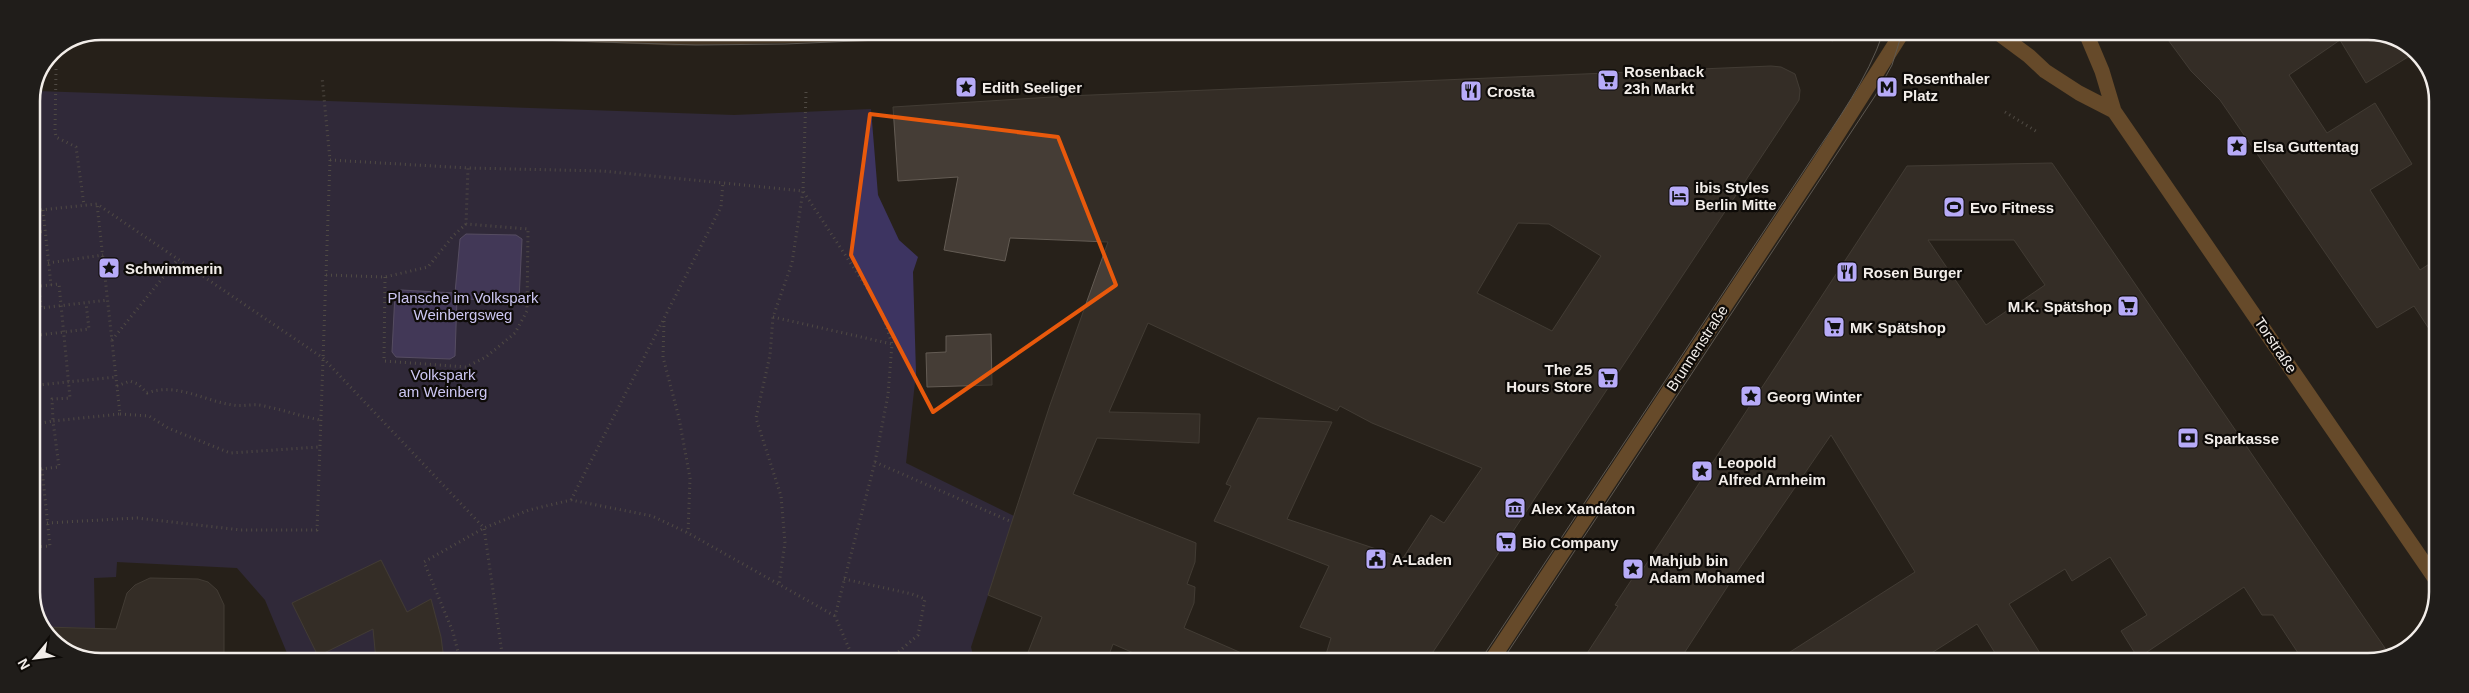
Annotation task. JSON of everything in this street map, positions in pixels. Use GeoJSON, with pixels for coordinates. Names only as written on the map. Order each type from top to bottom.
{"type":"FeatureCollection","features":[{"type":"Feature","properties":{"kind":"main road","name":"Brunnenstraße"},"geometry":{"type":"LineString","coordinates":[[1496,653],[1818,166],[1898,40]]}},
{"type":"Feature","properties":{"kind":"main road","name":"Torstraße"},"geometry":{"type":"LineString","coordinates":[[2007,40],[2045,71],[2079,93],[2114,111]]}},
{"type":"Feature","properties":{"kind":"main road","name":"Torstraße"},"geometry":{"type":"LineString","coordinates":[[2089,40],[2102,71],[2114,111],[2429,570]]}},
{"type":"Feature","properties":{"kind":"path"},"geometry":{"type":"LineString","coordinates":[[56,69],[56,137],[76,147],[84,205]]}},
{"type":"Feature","properties":{"kind":"path"},"geometry":{"type":"LineString","coordinates":[[48,523],[137,518],[241,530],[317,530],[330,160],[322,77]]}},
{"type":"Feature","properties":{"kind":"path"},"geometry":{"type":"LineString","coordinates":[[779,584],[785,543],[780,496],[756,418],[770,355],[773,317],[792,263],[803,191],[806,92]]}},
{"type":"Feature","properties":{"kind":"path"},"geometry":{"type":"LineString","coordinates":[[2005,112],[2039,133]]}},
{"type":"Feature","properties":{"kind":"path"},"geometry":{"type":"LineString","coordinates":[[330,160],[468,168],[603,171],[803,191]]}},
{"type":"Feature","properties":{"kind":"path"},"geometry":{"type":"LineString","coordinates":[[326,275],[385,277],[428,267],[453,236],[466,224],[468,168]]}},
{"type":"Feature","properties":{"kind":"path"},"geometry":{"type":"LineString","coordinates":[[571,500],[721,207],[723,182]]}},
{"type":"Feature","properties":{"kind":"path"},"geometry":{"type":"LineString","coordinates":[[803,191],[871,294],[882,316],[892,344],[888,395],[875,462],[835,616]]}},
{"type":"Feature","properties":{"kind":"path"},"geometry":{"type":"LineString","coordinates":[[97,204],[120,414]]}},
{"type":"Feature","properties":{"kind":"path"},"geometry":{"type":"LineString","coordinates":[[40,210],[97,204],[323,358],[484,528],[502,653]]}},
{"type":"Feature","properties":{"kind":"path"},"geometry":{"type":"LineString","coordinates":[[43,210],[51,285]]}},
{"type":"Feature","properties":{"kind":"path"},"geometry":{"type":"LineString","coordinates":[[385,277],[384,361],[466,366],[486,357],[515,333],[527,311],[528,229],[466,224]]}},
{"type":"Feature","properties":{"kind":"path"},"geometry":{"type":"LineString","coordinates":[[40,232],[46,231]]}},
{"type":"Feature","properties":{"kind":"path"},"geometry":{"type":"LineString","coordinates":[[48,263],[103,255]]}},
{"type":"Feature","properties":{"kind":"path"},"geometry":{"type":"LineString","coordinates":[[112,340],[178,259]]}},
{"type":"Feature","properties":{"kind":"path"},"geometry":{"type":"LineString","coordinates":[[40,286],[59,284],[70,398],[52,400],[59,467],[42,468],[50,546],[40,547]]}},
{"type":"Feature","properties":{"kind":"path"},"geometry":{"type":"LineString","coordinates":[[40,297],[41,308],[108,300]]}},
{"type":"Feature","properties":{"kind":"path"},"geometry":{"type":"LineString","coordinates":[[40,335],[88,329],[86,303]]}},
{"type":"Feature","properties":{"kind":"path"},"geometry":{"type":"LineString","coordinates":[[773,317],[892,344]]}},
{"type":"Feature","properties":{"kind":"path"},"geometry":{"type":"LineString","coordinates":[[664,318],[663,357],[679,418],[690,478],[688,533]]}},
{"type":"Feature","properties":{"kind":"path"},"geometry":{"type":"LineString","coordinates":[[40,385],[116,377]]}},
{"type":"Feature","properties":{"kind":"path"},"geometry":{"type":"LineString","coordinates":[[117,386],[130,381],[138,384],[146,393],[159,389],[176,390],[235,406],[248,404],[264,406],[320,420]]}},
{"type":"Feature","properties":{"kind":"path"},"geometry":{"type":"LineString","coordinates":[[40,423],[120,414],[148,416],[168,428],[230,453],[319,447]]}},
{"type":"Feature","properties":{"kind":"path"},"geometry":{"type":"LineString","coordinates":[[875,462],[1012,522]]}},
{"type":"Feature","properties":{"kind":"path"},"geometry":{"type":"LineString","coordinates":[[458,653],[453,632],[424,562],[484,528],[529,510],[571,500],[652,516],[688,533],[835,616],[851,653]]}},
{"type":"Feature","properties":{"kind":"path"},"geometry":{"type":"LineString","coordinates":[[844,579],[912,594],[925,599],[918,635],[897,653]]}},
{"type":"Feature","properties":{"kind":"highlighted area"},"geometry":{"type":"Polygon","coordinates":[[[870,114],[1058,137],[1116,285],[933,412],[851,255],[870,114]]]}},
{"type":"Feature","properties":{"kind":"green space","name":"Volkspark am Weinberg"},"geometry":{"type":"Polygon","coordinates":[[[41,91],[734,115],[871,109],[878,195],[899,240],[918,257],[913,272],[916,373],[906,463],[1014,516],[971,647],[972,653],[287,653],[265,600],[237,568],[117,562],[116,577],[94,578],[95,628],[51,627],[41,604],[40,596],[41,91]]]}},
{"type":"Feature","properties":{"kind":"shaded area"},"geometry":{"type":"Polygon","coordinates":[[[466,234],[516,235],[522,239],[519,300],[515,303],[457,298],[455,356],[450,359],[396,357],[392,352],[395,293],[401,290],[455,293],[460,239],[466,234]]]}},
{"type":"Feature","properties":{"kind":"building"},"geometry":{"type":"Polygon","coordinates":[[[2168,40],[2340,40],[2289,75],[2327,133],[2375,103],[2412,164],[2370,190],[2420,270],[2429,264],[2429,329],[2414,306],[2377,328],[2220,100],[2191,71],[2168,40]]]}},
{"type":"Feature","properties":{"kind":"building"},"geometry":{"type":"Polygon","coordinates":[[[2340,40],[2384,42],[2402,50],[2409,56],[2366,83],[2340,40]]]}},
{"type":"Feature","properties":{"kind":"building"},"geometry":{"type":"Polygon","coordinates":[[[1771,66],[1781,67],[1795,74],[1800,90],[1799,100],[1432,653],[1326,653],[1331,638],[1300,627],[1329,566],[1214,521],[1231,486],[1226,484],[1258,418],[1332,422],[1287,519],[1403,558],[1431,515],[1444,523],[1482,468],[1372,423],[1340,406],[1337,411],[1148,323],[1109,412],[1200,414],[1199,443],[1097,438],[1073,494],[1196,543],[1195,562],[1187,584],[1195,587],[1194,603],[1184,628],[1242,653],[1134,653],[1113,644],[1110,653],[1028,653],[1042,617],[988,595],[1050,405],[1108,242],[1010,238],[1005,261],[944,250],[958,177],[898,181],[893,107],[1068,96],[1771,66]],[[1518,223],[1477,293],[1552,331],[1601,256],[1549,224],[1518,223]]]}},
{"type":"Feature","properties":{"kind":"building"},"geometry":{"type":"Polygon","coordinates":[[[2052,163],[2386,650],[2368,653],[2298,653],[2273,615],[2262,615],[2244,587],[2145,653],[2135,653],[2121,631],[2147,615],[2110,557],[2072,581],[2065,569],[2009,604],[2040,653],[1995,653],[1977,624],[1932,653],[1788,653],[1915,572],[1831,435],[1684,653],[1587,653],[1618,606],[1615,605],[1636,573],[1639,575],[1907,166],[2052,163]],[[1928,240],[1986,325],[2045,285],[2014,240],[1928,240]]]}},
{"type":"Feature","properties":{"kind":"building"},"geometry":{"type":"Polygon","coordinates":[[[991,334],[992,385],[927,387],[926,353],[946,352],[946,336],[991,334]]]}},
{"type":"Feature","properties":{"kind":"building"},"geometry":{"type":"Polygon","coordinates":[[[381,560],[407,612],[431,599],[443,653],[375,653],[373,629],[324,653],[317,653],[292,603],[381,560]]]}},
{"type":"Feature","properties":{"kind":"building"},"geometry":{"type":"Polygon","coordinates":[[[150,578],[198,579],[208,582],[217,590],[224,605],[224,653],[101,653],[85,651],[67,643],[60,637],[60,633],[56,633],[51,627],[116,629],[127,593],[135,585],[150,578]]]}},
{"type":"Feature","properties":{"kind":"tram line"},"geometry":{"type":"LineString","coordinates":[[536,40],[696,45],[879,40]]}},
{"type":"Feature","properties":{"kind":"tram line"},"geometry":{"type":"LineString","coordinates":[[1485,653],[1841,114],[1869,67],[1880,40]]}},
{"type":"Feature","properties":{"kind":"tram line"},"geometry":{"type":"LineString","coordinates":[[1507,653],[1875,96],[1892,65],[1900,40]]}},
{"type":"Feature","properties":{"kind":"place","name":"Rosenback 23h Markt"},"geometry":{"type":"Point","coordinates":[1608,80]}},
{"type":"Feature","properties":{"kind":"place","name":"Edith Seeliger"},"geometry":{"type":"Point","coordinates":[966,87]}},
{"type":"Feature","properties":{"kind":"place","name":"Rosenthaler Platz"},"geometry":{"type":"Point","coordinates":[1887,87]}},
{"type":"Feature","properties":{"kind":"place","name":"Crosta"},"geometry":{"type":"Point","coordinates":[1471,91]}},
{"type":"Feature","properties":{"kind":"place","name":"Elsa Guttentag"},"geometry":{"type":"Point","coordinates":[2237,146]}},
{"type":"Feature","properties":{"kind":"place","name":"ibis Styles Berlin Mitte"},"geometry":{"type":"Point","coordinates":[1679,196]}},
{"type":"Feature","properties":{"kind":"place","name":"Evo Fitness"},"geometry":{"type":"Point","coordinates":[1954,207]}},
{"type":"Feature","properties":{"kind":"place","name":"Schwimmerin"},"geometry":{"type":"Point","coordinates":[109,268]}},
{"type":"Feature","properties":{"kind":"place","name":"Rosen Burger"},"geometry":{"type":"Point","coordinates":[1847,272]}},
{"type":"Feature","properties":{"kind":"place","name":"M.K. Spätshop"},"geometry":{"type":"Point","coordinates":[2128,306]}},
{"type":"Feature","properties":{"kind":"place","name":"MK Spätshop"},"geometry":{"type":"Point","coordinates":[1834,327]}},
{"type":"Feature","properties":{"kind":"place","name":"The 25 Hours Store"},"geometry":{"type":"Point","coordinates":[1608,378]}},
{"type":"Feature","properties":{"kind":"place","name":"Georg Winter"},"geometry":{"type":"Point","coordinates":[1751,396]}},
{"type":"Feature","properties":{"kind":"place","name":"Sparkasse"},"geometry":{"type":"Point","coordinates":[2188,438]}},
{"type":"Feature","properties":{"kind":"place","name":"Leopold Alfred Arnheim"},"geometry":{"type":"Point","coordinates":[1702,471]}},
{"type":"Feature","properties":{"kind":"place","name":"Alex Xandaton"},"geometry":{"type":"Point","coordinates":[1515,508]}},
{"type":"Feature","properties":{"kind":"place","name":"Bio Company"},"geometry":{"type":"Point","coordinates":[1506,542]}},
{"type":"Feature","properties":{"kind":"place","name":"A-Laden"},"geometry":{"type":"Point","coordinates":[1376,559]}},
{"type":"Feature","properties":{"kind":"place","name":"Mahjub bin Adam Mohamed"},"geometry":{"type":"Point","coordinates":[1633,569]}},
{"type":"Feature","properties":{"kind":"park label","name":"Plansche im Volkspark Weinbergsweg"},"geometry":{"type":"Point","coordinates":[463,306]}}]}
